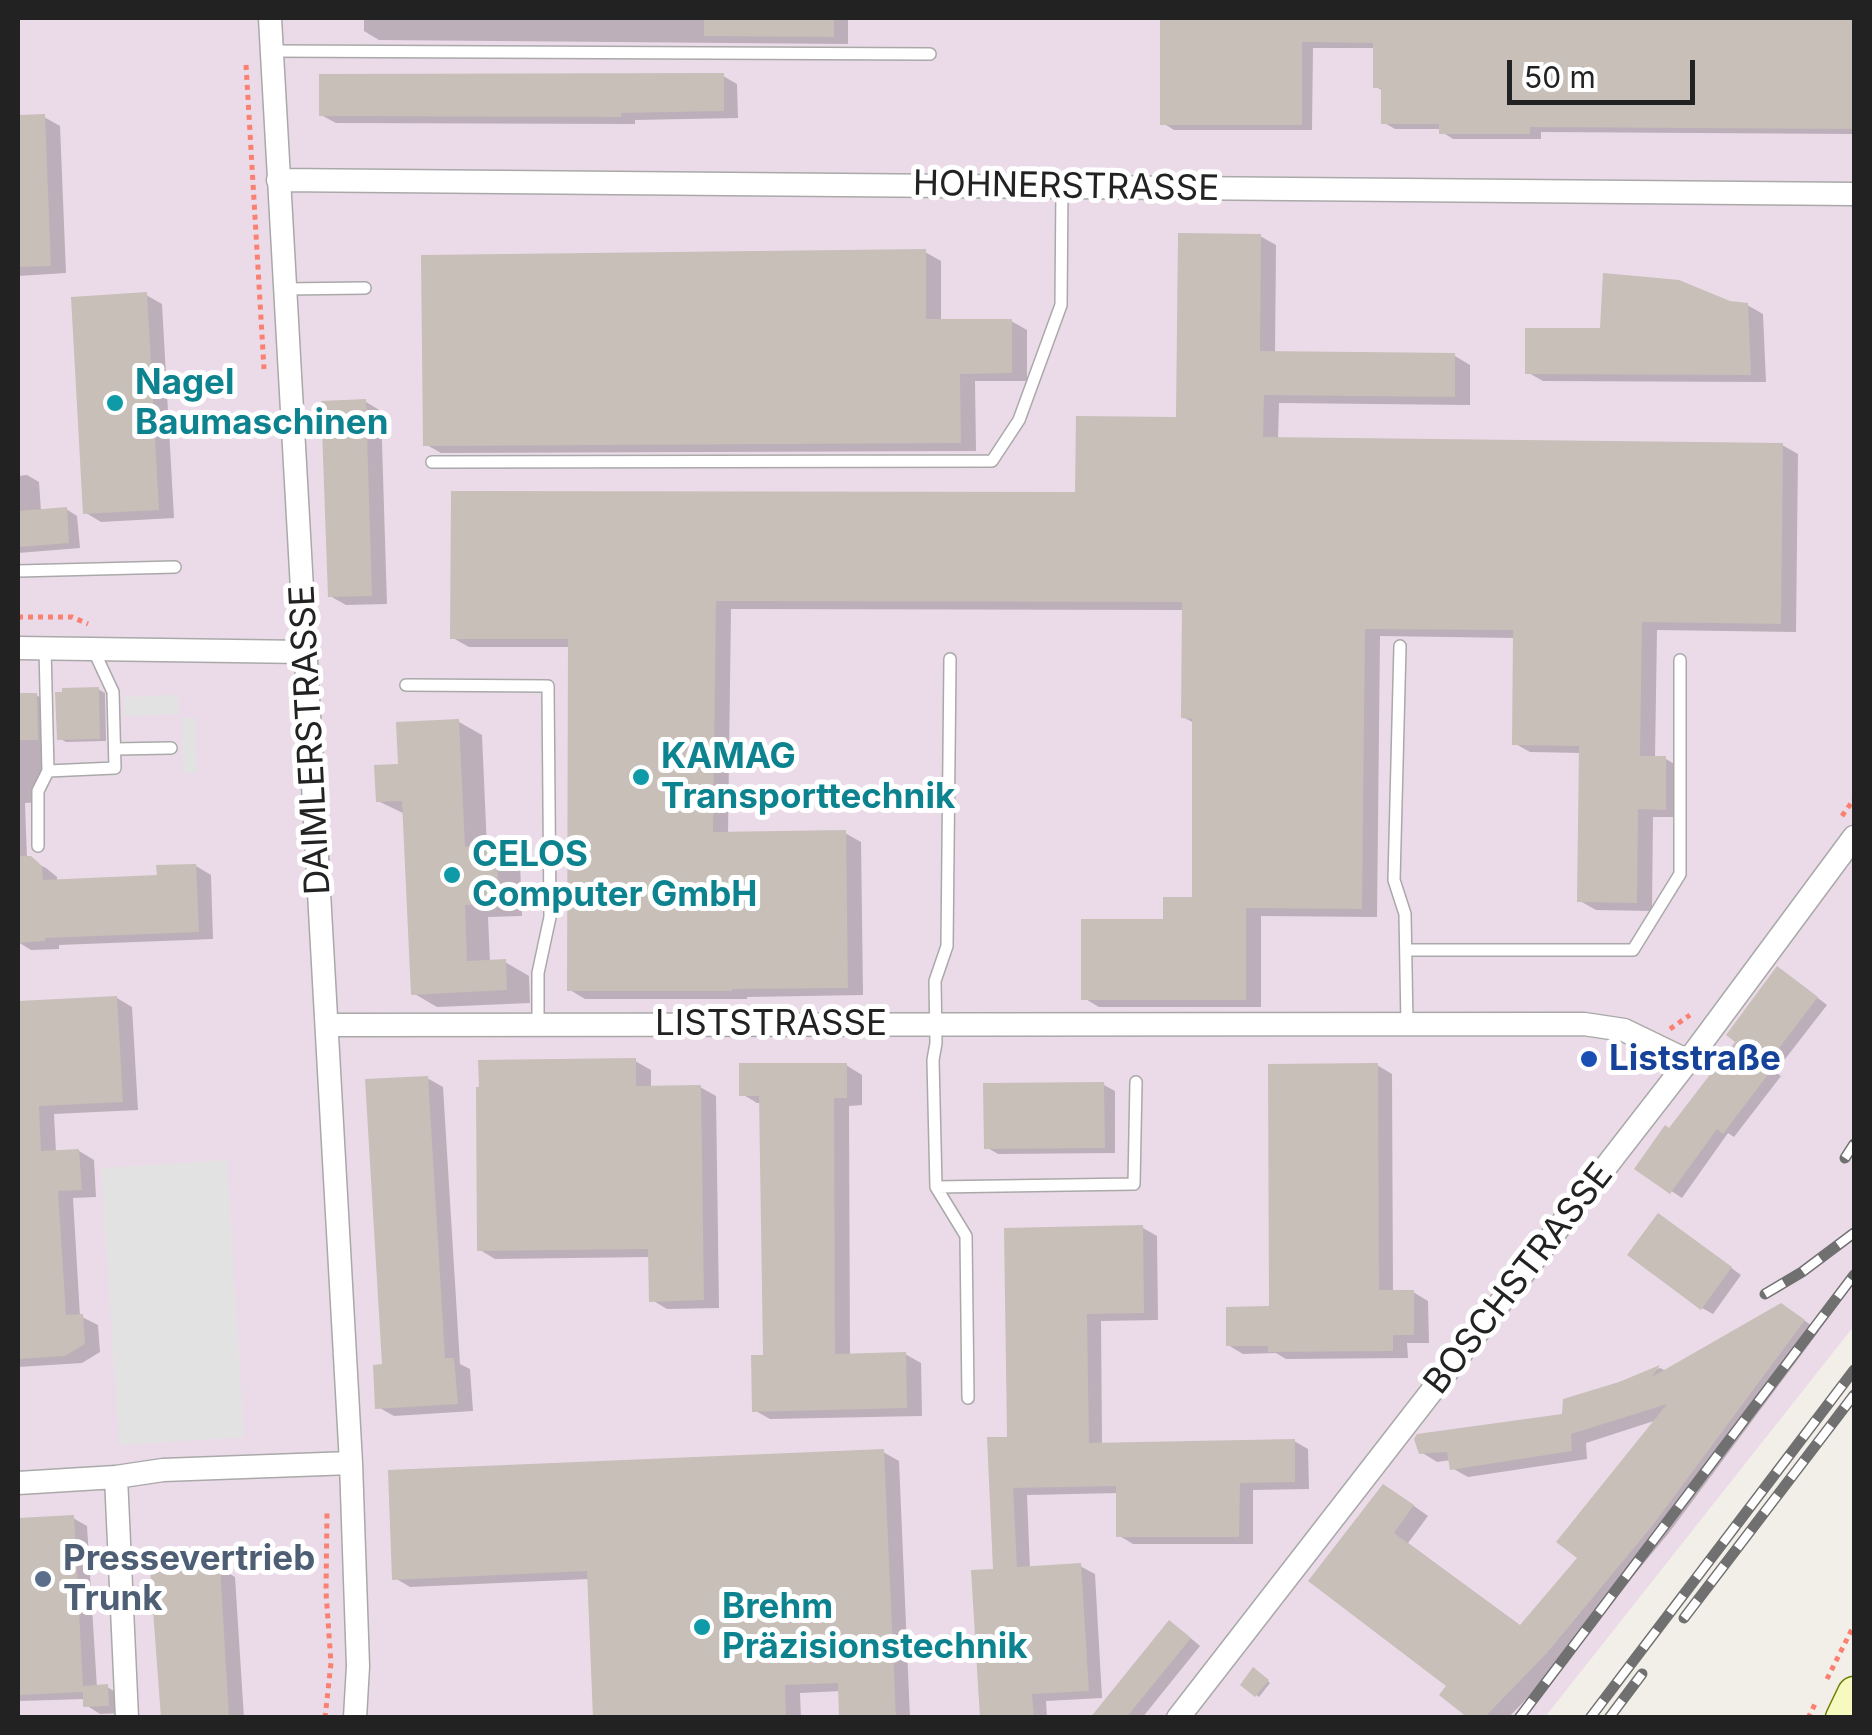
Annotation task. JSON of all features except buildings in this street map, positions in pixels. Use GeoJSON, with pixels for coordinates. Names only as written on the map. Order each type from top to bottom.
{"type":"FeatureCollection","features":[{"type":"Feature","properties":{"kind":"main road"},"geometry":{"type":"LineString","coordinates":[[1829,1710],[1839,1690]]}},
{"type":"Feature","properties":{"kind":"street","name":"DAIMLERSTRASSE"},"geometry":{"type":"LineString","coordinates":[[270,18],[351,1463],[358,1666],[355,1718]]}},
{"type":"Feature","properties":{"kind":"street","name":"HOHNERSTRASSE"},"geometry":{"type":"LineString","coordinates":[[278,180],[1854,194]]}},
{"type":"Feature","properties":{"kind":"street"},"geometry":{"type":"LineString","coordinates":[[18,648],[305,652]]}},
{"type":"Feature","properties":{"kind":"street","name":"BOSCHSTRASSE"},"geometry":{"type":"LineString","coordinates":[[1178,1718],[1688,1061],[1854,837]]}},
{"type":"Feature","properties":{"kind":"street","name":"LISTSTRASSE"},"geometry":{"type":"LineString","coordinates":[[327,1025],[1584,1024],[1624,1030],[1688,1061]]}},
{"type":"Feature","properties":{"kind":"street"},"geometry":{"type":"LineString","coordinates":[[18,1483],[162,1470],[351,1463]]}},
{"type":"Feature","properties":{"kind":"street"},"geometry":{"type":"LineString","coordinates":[[116,1477],[127,1718]]}},
{"type":"Feature","properties":{"kind":"lane"},"geometry":{"type":"LineString","coordinates":[[271,51],[930,54]]}},
{"type":"Feature","properties":{"kind":"lane"},"geometry":{"type":"LineString","coordinates":[[432,462],[992,461],[1018,420],[1061,305],[1062,187]]}},
{"type":"Feature","properties":{"kind":"lane"},"geometry":{"type":"LineString","coordinates":[[284,289],[364,288]]}},
{"type":"Feature","properties":{"kind":"lane"},"geometry":{"type":"LineString","coordinates":[[18,571],[175,567]]}},
{"type":"Feature","properties":{"kind":"lane"},"geometry":{"type":"LineString","coordinates":[[1400,646],[1394,880],[1405,914],[1407,1024]]}},
{"type":"Feature","properties":{"kind":"lane"},"geometry":{"type":"LineString","coordinates":[[38,846],[38,792],[48,771],[46,648]]}},
{"type":"Feature","properties":{"kind":"lane"},"geometry":{"type":"LineString","coordinates":[[48,771],[115,768],[112,692],[104,649]]}},
{"type":"Feature","properties":{"kind":"lane"},"geometry":{"type":"LineString","coordinates":[[950,659],[947,946],[936,980],[933,1060],[936,1188],[966,1236],[968,1398]]}},
{"type":"Feature","properties":{"kind":"lane"},"geometry":{"type":"LineString","coordinates":[[1406,950],[1633,950],[1680,874],[1680,660]]}},
{"type":"Feature","properties":{"kind":"lane"},"geometry":{"type":"LineString","coordinates":[[406,685],[548,686],[550,917],[538,973],[538,1024]]}},
{"type":"Feature","properties":{"kind":"lane"},"geometry":{"type":"LineString","coordinates":[[115,749],[171,748]]}},
{"type":"Feature","properties":{"kind":"lane"},"geometry":{"type":"LineString","coordinates":[[936,1188],[1134,1184],[1136,1082]]}},
{"type":"Feature","properties":{"kind":"path"},"geometry":{"type":"LineString","coordinates":[[1839,1690],[1854,1626]]}},
{"type":"Feature","properties":{"kind":"path"},"geometry":{"type":"LineString","coordinates":[[1808,1718],[1829,1710]]}},
{"type":"Feature","properties":{"kind":"shaded area"},"geometry":{"type":"Polygon","coordinates":[[[18,18],[1854,18],[1854,1326],[1545,1717],[18,1717],[18,18]]]}},
{"type":"Feature","properties":{"kind":"shaded area"},"geometry":{"type":"Polygon","coordinates":[[[178,695],[179,714],[124,716],[124,697],[178,695]]]}},
{"type":"Feature","properties":{"kind":"shaded area"},"geometry":{"type":"Polygon","coordinates":[[[182,718],[196,718],[197,773],[183,773],[182,718]]]}},
{"type":"Feature","properties":{"kind":"shaded area"},"geometry":{"type":"Polygon","coordinates":[[[227,1160],[244,1437],[119,1445],[101,1168],[227,1160]]]}},
{"type":"Feature","properties":{"kind":"railway"},"geometry":{"type":"LineString","coordinates":[[1845,1158],[1854,1144]]}},
{"type":"Feature","properties":{"kind":"railway"},"geometry":{"type":"LineString","coordinates":[[1765,1294],[1854,1233]]}},
{"type":"Feature","properties":{"kind":"railway"},"geometry":{"type":"LineString","coordinates":[[1519,1718],[1854,1275]]}},
{"type":"Feature","properties":{"kind":"railway"},"geometry":{"type":"LineString","coordinates":[[1590,1718],[1854,1370]]}},
{"type":"Feature","properties":{"kind":"railway"},"geometry":{"type":"LineString","coordinates":[[1684,1618],[1854,1395]]}},
{"type":"Feature","properties":{"kind":"railway"},"geometry":{"type":"LineString","coordinates":[[1609,1718],[1642,1674]]}},
{"type":"Feature","properties":{"kind":"place","name":"Nagel Baumaschinen"},"geometry":{"type":"Point","coordinates":[115,403]}},
{"type":"Feature","properties":{"kind":"place","name":"KAMAG Transporttechnik"},"geometry":{"type":"Point","coordinates":[641,777]}},
{"type":"Feature","properties":{"kind":"place","name":"CELOS Computer GmbH"},"geometry":{"type":"Point","coordinates":[452,875]}},
{"type":"Feature","properties":{"kind":"place","name":"Liststraße"},"geometry":{"type":"Point","coordinates":[1589,1059]}},
{"type":"Feature","properties":{"kind":"place","name":"Pressevertrieb Trunk"},"geometry":{"type":"Point","coordinates":[43,1579]}},
{"type":"Feature","properties":{"kind":"place","name":"Brehm Präzisionstechnik"},"geometry":{"type":"Point","coordinates":[702,1627]}}]}
